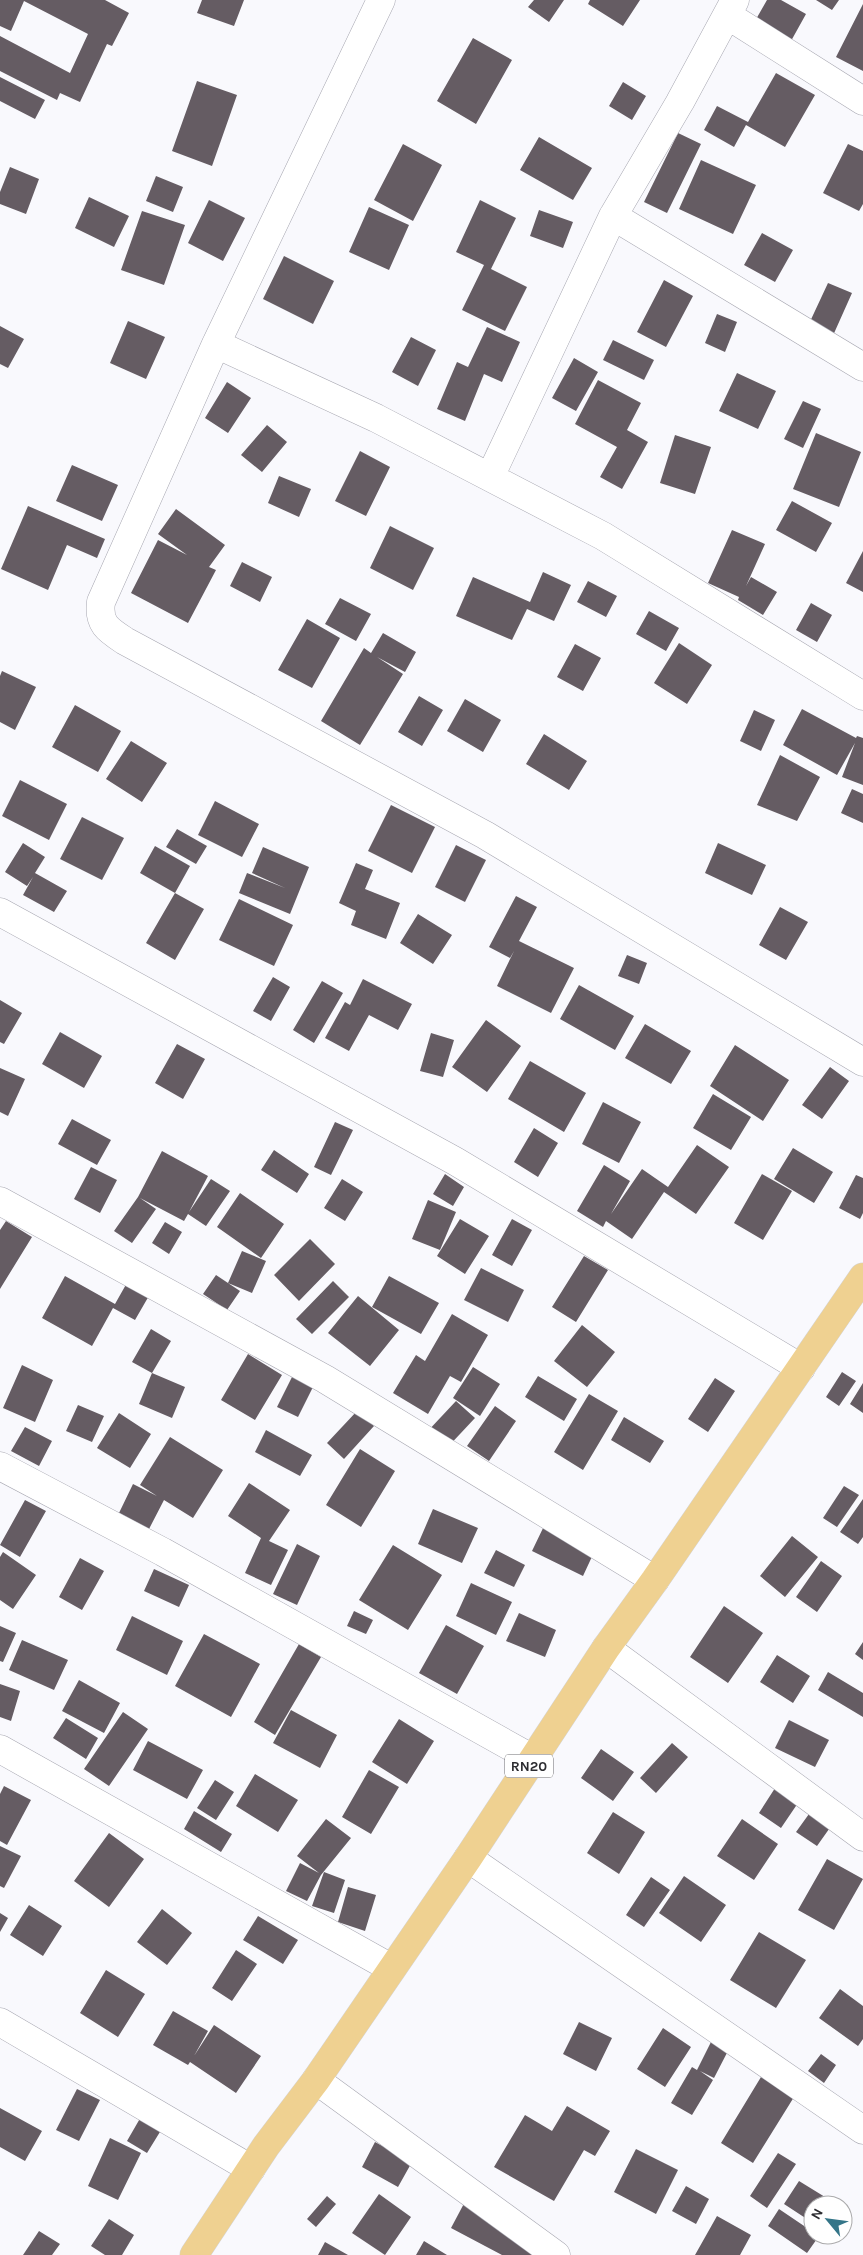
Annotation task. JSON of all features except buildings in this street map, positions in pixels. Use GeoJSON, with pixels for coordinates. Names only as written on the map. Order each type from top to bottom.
{"type":"FeatureCollection","features":[{"type":"Feature","properties":{"kind":"main road","name":"RN20"},"geometry":{"type":"LineString","coordinates":[[194,2255],[251,2169],[316,2080],[468,1858],[606,1648],[655,1580],[863,1277]]}},
{"type":"Feature","properties":{"kind":"street"},"geometry":{"type":"LineString","coordinates":[[381,0],[216,344],[101,602],[100,615],[105,625],[125,641],[485,835],[863,1062]]}},
{"type":"Feature","properties":{"kind":"street"},"geometry":{"type":"LineString","coordinates":[[490,477],[613,216],[680,102],[731,8],[863,101]]}},
{"type":"Feature","properties":{"kind":"street"},"geometry":{"type":"LineString","coordinates":[[613,216],[863,367]]}},
{"type":"Feature","properties":{"kind":"street"},"geometry":{"type":"LineString","coordinates":[[216,344],[376,418],[603,536],[863,696]]}},
{"type":"Feature","properties":{"kind":"street"},"geometry":{"type":"LineString","coordinates":[[0,912],[455,1161],[801,1368]]}},
{"type":"Feature","properties":{"kind":"street"},"geometry":{"type":"LineString","coordinates":[[0,1201],[325,1379],[655,1580]]}},
{"type":"Feature","properties":{"kind":"street"},"geometry":{"type":"LineString","coordinates":[[0,1466],[163,1552],[533,1760]]}},
{"type":"Feature","properties":{"kind":"street"},"geometry":{"type":"LineString","coordinates":[[606,1648],[863,1837]]}},
{"type":"Feature","properties":{"kind":"street"},"geometry":{"type":"LineString","coordinates":[[0,1749],[392,1968]]}},
{"type":"Feature","properties":{"kind":"street"},"geometry":{"type":"LineString","coordinates":[[468,1858],[863,2130]]}},
{"type":"Feature","properties":{"kind":"street"},"geometry":{"type":"LineString","coordinates":[[0,2022],[251,2169]]}},
{"type":"Feature","properties":{"kind":"street"},"geometry":{"type":"LineString","coordinates":[[316,2080],[556,2255]]}}]}
